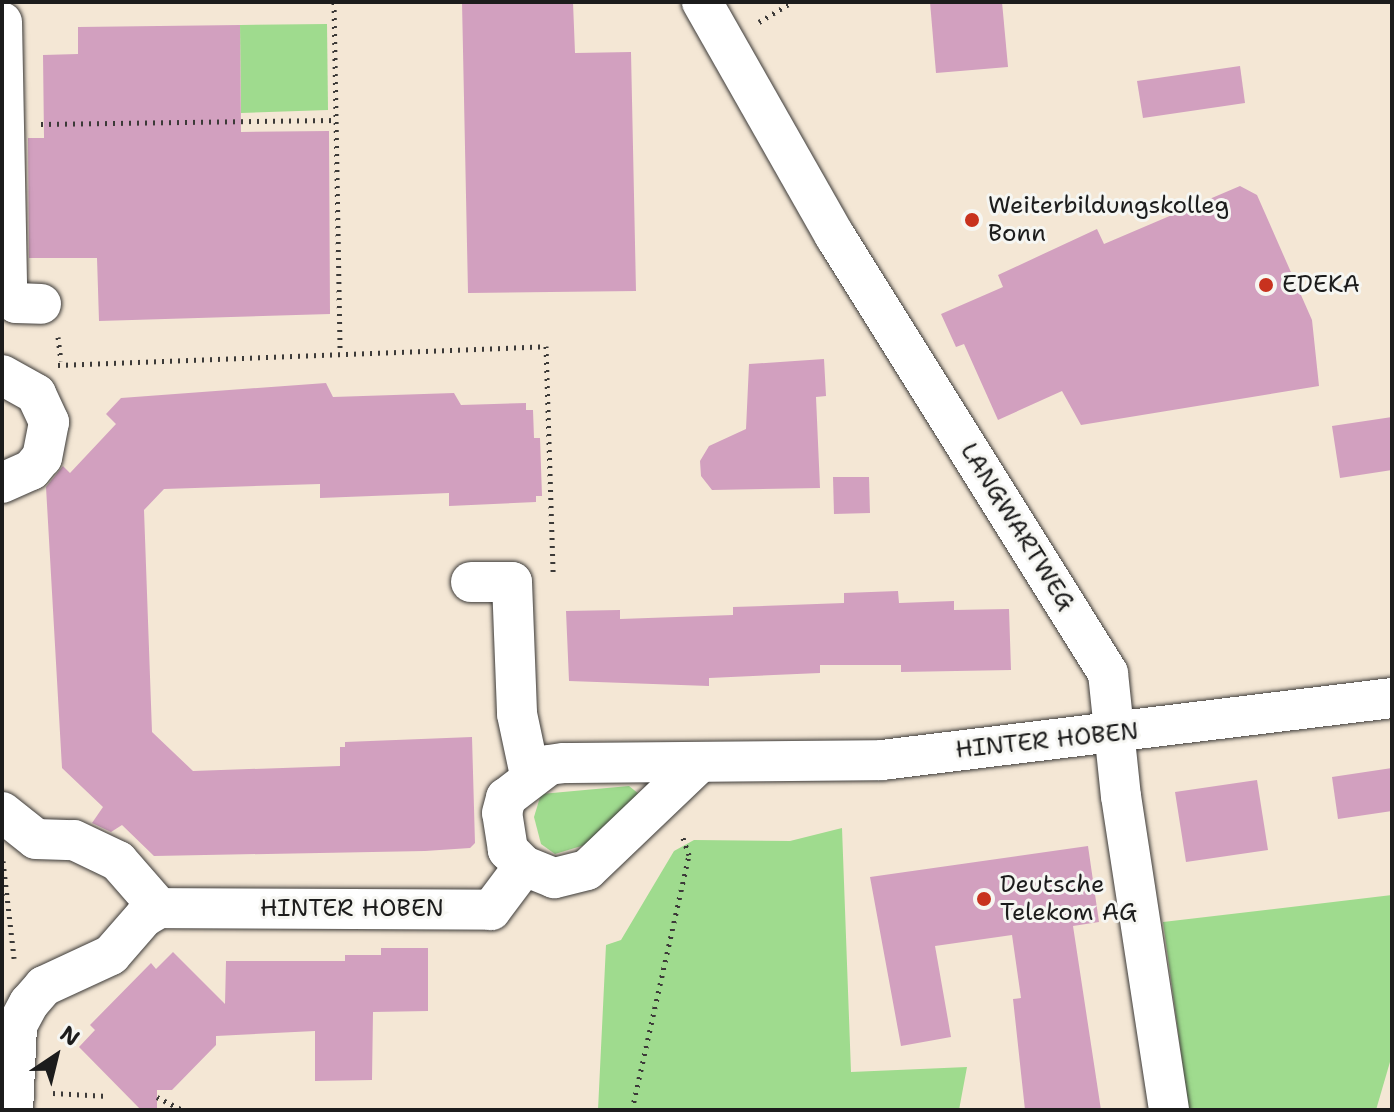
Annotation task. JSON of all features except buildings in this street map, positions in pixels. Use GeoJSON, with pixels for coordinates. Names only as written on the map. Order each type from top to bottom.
{"type":"FeatureCollection","features":[{"type":"Feature","properties":{"kind":"street","name":"LANGWARTWEG"},"geometry":{"type":"LineString","coordinates":[[702,2],[835,236],[1108,673],[1118,734],[1121,796],[1169,1110]]}},
{"type":"Feature","properties":{"kind":"street"},"geometry":{"type":"LineString","coordinates":[[2,22],[7,292],[16,303],[41,304]]}},
{"type":"Feature","properties":{"kind":"street"},"geometry":{"type":"LineString","coordinates":[[2,483],[31,470],[49,440],[46,409],[18,383]]}},
{"type":"Feature","properties":{"kind":"street"},"geometry":{"type":"LineString","coordinates":[[471,582],[512,582],[517,714],[530,775],[506,798],[502,813],[508,850],[524,866],[554,878],[587,870],[665,791],[700,762]]}},
{"type":"Feature","properties":{"kind":"street","name":"HINTER HOBEN"},"geometry":{"type":"LineString","coordinates":[[530,775],[564,763],[882,760],[1118,734],[1392,698]]}},
{"type":"Feature","properties":{"kind":"street"},"geometry":{"type":"LineString","coordinates":[[2,812],[36,839],[74,840],[118,861],[159,908],[111,955],[44,986],[29,1003],[17,1026],[13,1110]]}},
{"type":"Feature","properties":{"kind":"street","name":"HINTER HOBEN"},"geometry":{"type":"LineString","coordinates":[[159,908],[491,910],[524,866]]}},
{"type":"Feature","properties":{"kind":"path"},"geometry":{"type":"LineString","coordinates":[[334,2],[340,353]]}},
{"type":"Feature","properties":{"kind":"path"},"geometry":{"type":"LineString","coordinates":[[4,125],[336,120]]}},
{"type":"Feature","properties":{"kind":"path"},"geometry":{"type":"LineString","coordinates":[[18,383],[61,361],[546,346],[553,577]]}},
{"type":"Feature","properties":{"kind":"path"},"geometry":{"type":"LineString","coordinates":[[632,1110],[689,855],[665,791]]}},
{"type":"Feature","properties":{"kind":"path"},"geometry":{"type":"LineString","coordinates":[[3,855],[7,926],[29,1003]]}},
{"type":"Feature","properties":{"kind":"path"},"geometry":{"type":"LineString","coordinates":[[68,1094],[108,1096]]}},
{"type":"Feature","properties":{"kind":"path"},"geometry":{"type":"LineString","coordinates":[[157,1097],[182,1110]]}},
{"type":"Feature","properties":{"kind":"green space"},"geometry":{"type":"Polygon","coordinates":[[[327,24],[328,110],[241,113],[240,25],[327,24]]]}},
{"type":"Feature","properties":{"kind":"green space"},"geometry":{"type":"Polygon","coordinates":[[[629,786],[639,794],[588,844],[555,854],[541,844],[534,817],[541,794],[629,786]]]}},
{"type":"Feature","properties":{"kind":"green space"},"geometry":{"type":"Polygon","coordinates":[[[842,828],[851,1072],[967,1067],[959,1110],[598,1110],[606,945],[621,940],[674,851],[694,840],[790,841],[842,828]]]}},
{"type":"Feature","properties":{"kind":"green space"},"geometry":{"type":"Polygon","coordinates":[[[1392,895],[1392,1055],[1376,1110],[1189,1110],[1163,922],[1392,895]]]}},
{"type":"Feature","properties":{"kind":"place","name":"Weiterbildungskolleg Bonn"},"geometry":{"type":"Point","coordinates":[972,220]}},
{"type":"Feature","properties":{"kind":"place","name":"EDEKA"},"geometry":{"type":"Point","coordinates":[1266,285]}},
{"type":"Feature","properties":{"kind":"place","name":"Deutsche Telekom AG"},"geometry":{"type":"Point","coordinates":[984,899]}}]}
